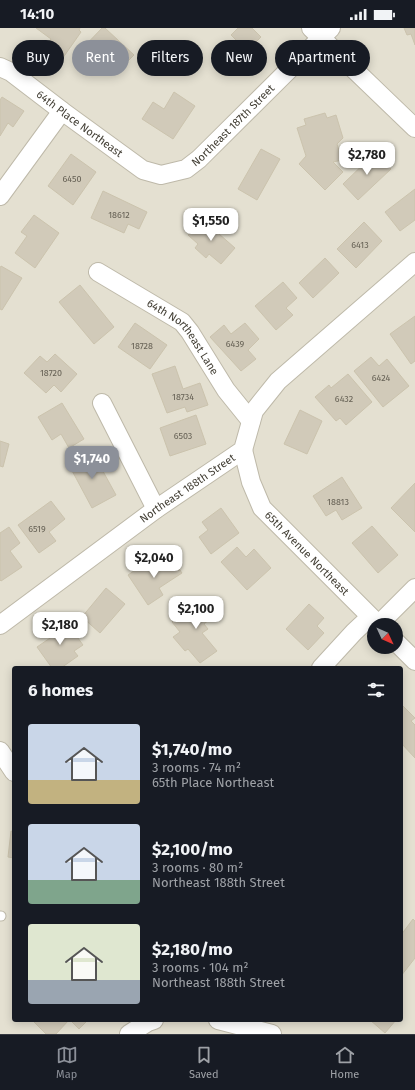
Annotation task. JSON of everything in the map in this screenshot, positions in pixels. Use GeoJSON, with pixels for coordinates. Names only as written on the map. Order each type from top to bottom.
{"type":"FeatureCollection","features":[{"type":"Feature","properties":{"kind":"street"},"geometry":{"type":"LineString","coordinates":[[321,31],[415,128]]}},
{"type":"Feature","properties":{"kind":"street","name":"Northeast 187th Street"},"geometry":{"type":"LineString","coordinates":[[161,175],[186,168],[199,159],[321,31]]}},
{"type":"Feature","properties":{"kind":"street","name":"64th Place Northeast"},"geometry":{"type":"LineString","coordinates":[[0,67],[11,72],[62,112],[143,170],[161,175]]}},
{"type":"Feature","properties":{"kind":"street"},"geometry":{"type":"LineString","coordinates":[[0,196],[62,112]]}},
{"type":"Feature","properties":{"kind":"street","name":"Northeast 188th Street"},"geometry":{"type":"LineString","coordinates":[[0,625],[156,509],[243,450],[254,411],[278,381],[415,262]]}},
{"type":"Feature","properties":{"kind":"street","name":"64th Northeast Lane"},"geometry":{"type":"LineString","coordinates":[[98,272],[182,322],[190,332],[226,390],[251,421]]}},
{"type":"Feature","properties":{"kind":"street"},"geometry":{"type":"LineString","coordinates":[[102,403],[156,509]]}},
{"type":"Feature","properties":{"kind":"street","name":"65th Avenue Northeast"},"geometry":{"type":"LineString","coordinates":[[243,450],[250,482],[262,508],[372,618]]}},
{"type":"Feature","properties":{"kind":"street"},"geometry":{"type":"LineString","coordinates":[[381,618],[415,588]]}},
{"type":"Feature","properties":{"kind":"street"},"geometry":{"type":"LineString","coordinates":[[323,666],[354,632],[367,626]]}},
{"type":"Feature","properties":{"kind":"street"},"geometry":{"type":"LineString","coordinates":[[403,649],[415,661]]}},
{"type":"Feature","properties":{"kind":"street"},"geometry":{"type":"LineString","coordinates":[[0,751],[12,769]]}},
{"type":"Feature","properties":{"kind":"street"},"geometry":{"type":"LineString","coordinates":[[129,1034],[148,1022]]}},
{"type":"Feature","properties":{"kind":"street"},"geometry":{"type":"LineString","coordinates":[[226,1022],[272,1034]]}},
{"type":"Feature","properties":{"kind":"shaded area"},"geometry":{"type":"Polygon","coordinates":[[[0,28],[415,28],[415,1034],[0,1034],[0,28]]]}},
{"type":"Feature","properties":{"kind":"building"},"geometry":{"type":"Polygon","coordinates":[[[36,28],[80,28],[79,30],[81,32],[75,40],[72,40],[72,45],[64,56],[64,40],[50,40],[51,39],[36,28]]]}},
{"type":"Feature","properties":{"kind":"building"},"geometry":{"type":"Polygon","coordinates":[[[102,28],[105,28],[118,40],[91,40],[102,28]]]}},
{"type":"Feature","properties":{"kind":"building"},"geometry":{"type":"Polygon","coordinates":[[[238,28],[252,28],[261,37],[258,40],[236,40],[231,35],[238,28]]]}},
{"type":"Feature","properties":{"kind":"building"},"geometry":{"type":"Polygon","coordinates":[[[404,28],[415,28],[415,45],[411,34],[407,35],[404,28]]]}},
{"type":"Feature","properties":{"kind":"building"},"geometry":{"type":"Polygon","coordinates":[[[129,50],[134,55],[129,60],[129,50]]]}},
{"type":"Feature","properties":{"kind":"building"},"geometry":{"type":"Polygon","coordinates":[[[174,92],[195,106],[173,139],[142,119],[153,102],[164,109],[174,92]]]}},
{"type":"Feature","properties":{"kind":"building"},"geometry":{"type":"Polygon","coordinates":[[[2,97],[24,111],[13,127],[8,123],[0,136],[0,100],[2,97]]]}},
{"type":"Feature","properties":{"kind":"building"},"geometry":{"type":"Polygon","coordinates":[[[325,113],[327,118],[336,115],[343,138],[337,144],[342,160],[333,162],[343,172],[325,190],[299,164],[306,156],[297,128],[306,125],[304,119],[325,113]]]}},
{"type":"Feature","properties":{"kind":"building"},"geometry":{"type":"Polygon","coordinates":[[[261,149],[280,159],[257,200],[238,189],[261,149]]]}},
{"type":"Feature","properties":{"kind":"building"},"geometry":{"type":"Polygon","coordinates":[[[375,153],[391,169],[358,200],[343,184],[375,153]]]}},
{"type":"Feature","properties":{"kind":"building"},"geometry":{"type":"Polygon","coordinates":[[[71,154],[96,172],[73,205],[48,186],[71,154]]]}},
{"type":"Feature","properties":{"kind":"building"},"geometry":{"type":"Polygon","coordinates":[[[415,189],[415,220],[400,231],[385,212],[415,189]]]}},
{"type":"Feature","properties":{"kind":"building"},"geometry":{"type":"Polygon","coordinates":[[[103,191],[147,212],[139,229],[128,224],[124,233],[91,218],[103,191]]]}},
{"type":"Feature","properties":{"kind":"building"},"geometry":{"type":"Polygon","coordinates":[[[34,215],[59,233],[35,268],[15,253],[27,236],[21,232],[34,215]]]}},
{"type":"Feature","properties":{"kind":"building"},"geometry":{"type":"Polygon","coordinates":[[[202,219],[235,248],[221,264],[209,254],[206,258],[195,248],[198,244],[188,235],[202,219]]]}},
{"type":"Feature","properties":{"kind":"building"},"geometry":{"type":"Polygon","coordinates":[[[364,222],[382,241],[356,268],[337,249],[364,222]]]}},
{"type":"Feature","properties":{"kind":"building"},"geometry":{"type":"Polygon","coordinates":[[[325,258],[339,273],[313,298],[299,283],[325,258]]]}},
{"type":"Feature","properties":{"kind":"building"},"geometry":{"type":"Polygon","coordinates":[[[1,266],[22,278],[2,310],[0,309],[1,266]]]}},
{"type":"Feature","properties":{"kind":"building"},"geometry":{"type":"Polygon","coordinates":[[[283,282],[297,298],[286,308],[293,315],[276,330],[255,306],[283,282]]]}},
{"type":"Feature","properties":{"kind":"building"},"geometry":{"type":"Polygon","coordinates":[[[80,285],[114,327],[94,344],[59,302],[80,285]]]}},
{"type":"Feature","properties":{"kind":"building"},"geometry":{"type":"Polygon","coordinates":[[[415,316],[415,361],[411,364],[390,334],[415,316]]]}},
{"type":"Feature","properties":{"kind":"building"},"geometry":{"type":"Polygon","coordinates":[[[135,323],[167,345],[150,369],[118,347],[135,323]]]}},
{"type":"Feature","properties":{"kind":"building"},"geometry":{"type":"Polygon","coordinates":[[[245,323],[259,339],[248,350],[256,359],[241,371],[210,337],[224,325],[231,334],[245,323]]]}},
{"type":"Feature","properties":{"kind":"building"},"geometry":{"type":"Polygon","coordinates":[[[55,354],[77,374],[61,392],[54,385],[46,393],[24,373],[40,356],[47,362],[55,354]]]}},
{"type":"Feature","properties":{"kind":"building"},"geometry":{"type":"Polygon","coordinates":[[[371,357],[379,366],[387,359],[409,386],[383,407],[354,371],[371,357]]]}},
{"type":"Feature","properties":{"kind":"building"},"geometry":{"type":"Polygon","coordinates":[[[175,366],[183,389],[200,383],[208,405],[187,412],[185,407],[167,413],[152,374],[175,366]]]}},
{"type":"Feature","properties":{"kind":"building"},"geometry":{"type":"Polygon","coordinates":[[[348,374],[372,402],[346,425],[340,418],[336,421],[315,397],[329,385],[331,388],[348,374]]]}},
{"type":"Feature","properties":{"kind":"building"},"geometry":{"type":"Polygon","coordinates":[[[62,403],[84,439],[69,448],[61,434],[52,440],[38,417],[62,403]]]}},
{"type":"Feature","properties":{"kind":"building"},"geometry":{"type":"Polygon","coordinates":[[[300,410],[322,421],[307,454],[284,444],[300,410]]]}},
{"type":"Feature","properties":{"kind":"building"},"geometry":{"type":"Polygon","coordinates":[[[196,415],[206,444],[170,456],[160,428],[196,415]]]}},
{"type":"Feature","properties":{"kind":"building"},"geometry":{"type":"Polygon","coordinates":[[[0,441],[9,444],[3,467],[0,466],[0,441]]]}},
{"type":"Feature","properties":{"kind":"building"},"geometry":{"type":"Polygon","coordinates":[[[93,453],[116,495],[92,508],[69,465],[93,453]]]}},
{"type":"Feature","properties":{"kind":"building"},"geometry":{"type":"Polygon","coordinates":[[[342,477],[362,508],[342,520],[336,510],[326,516],[313,496],[342,477]]]}},
{"type":"Feature","properties":{"kind":"building"},"geometry":{"type":"Polygon","coordinates":[[[415,483],[415,532],[391,508],[415,483]]]}},
{"type":"Feature","properties":{"kind":"building"},"geometry":{"type":"Polygon","coordinates":[[[51,501],[65,519],[49,532],[56,541],[39,553],[18,525],[51,501]]]}},
{"type":"Feature","properties":{"kind":"building"},"geometry":{"type":"Polygon","coordinates":[[[221,508],[239,533],[211,554],[199,537],[208,530],[202,522],[221,508]]]}},
{"type":"Feature","properties":{"kind":"building"},"geometry":{"type":"Polygon","coordinates":[[[372,526],[398,555],[378,573],[352,543],[372,526]]]}},
{"type":"Feature","properties":{"kind":"building"},"geometry":{"type":"Polygon","coordinates":[[[9,527],[20,543],[10,551],[22,567],[1,581],[0,533],[9,527]]]}},
{"type":"Feature","properties":{"kind":"building"},"geometry":{"type":"Polygon","coordinates":[[[237,547],[246,557],[254,549],[271,568],[247,590],[221,562],[237,547]]]}},
{"type":"Feature","properties":{"kind":"building"},"geometry":{"type":"Polygon","coordinates":[[[170,556],[182,573],[159,588],[163,595],[148,605],[128,575],[144,564],[148,570],[170,556]]]}},
{"type":"Feature","properties":{"kind":"building"},"geometry":{"type":"Polygon","coordinates":[[[106,588],[125,604],[100,633],[82,617],[106,588]]]}},
{"type":"Feature","properties":{"kind":"building"},"geometry":{"type":"Polygon","coordinates":[[[205,597],[217,613],[204,624],[208,629],[202,633],[217,651],[200,663],[188,649],[185,651],[173,637],[180,632],[172,622],[205,597]]]}},
{"type":"Feature","properties":{"kind":"building"},"geometry":{"type":"Polygon","coordinates":[[[309,604],[324,618],[317,626],[324,633],[308,650],[286,629],[309,604]]]}},
{"type":"Feature","properties":{"kind":"building"},"geometry":{"type":"Polygon","coordinates":[[[64,619],[83,645],[74,651],[78,656],[64,666],[51,666],[37,647],[53,636],[48,630],[64,619]]]}},
{"type":"Feature","properties":{"kind":"building"},"geometry":{"type":"Polygon","coordinates":[[[403,706],[415,718],[411,721],[415,725],[415,758],[403,745],[403,706]]]}},
{"type":"Feature","properties":{"kind":"building"},"geometry":{"type":"Polygon","coordinates":[[[11,831],[12,858],[8,857],[11,831]]]}},
{"type":"Feature","properties":{"kind":"building"},"geometry":{"type":"Polygon","coordinates":[[[413,919],[415,921],[415,958],[403,973],[403,932],[413,919]]]}},
{"type":"Feature","properties":{"kind":"building"},"geometry":{"type":"Polygon","coordinates":[[[34,1022],[67,1022],[56,1034],[46,1034],[34,1022]]]}},
{"type":"Feature","properties":{"kind":"building"},"geometry":{"type":"Polygon","coordinates":[[[72,1022],[86,1022],[79,1029],[72,1022]]]}},
{"type":"Feature","properties":{"kind":"building"},"geometry":{"type":"Polygon","coordinates":[[[372,1022],[394,1022],[385,1033],[372,1022]]]}}]}
